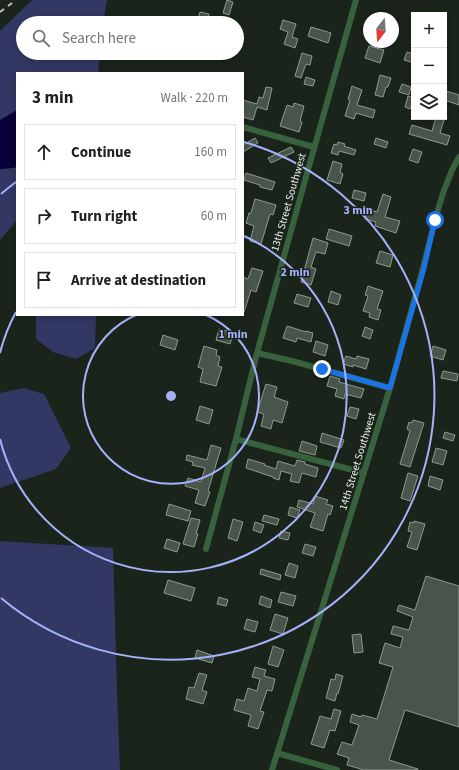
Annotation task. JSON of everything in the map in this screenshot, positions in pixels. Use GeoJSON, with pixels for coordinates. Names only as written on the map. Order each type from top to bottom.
{"type":"FeatureCollection","features":[{"type":"Feature","properties":{"kind":"street","name":"13th Street Southwest"},"geometry":{"type":"LineString","coordinates":[[206,549],[236,439],[257,353],[356,0]]}},
{"type":"Feature","properties":{"kind":"street"},"geometry":{"type":"LineString","coordinates":[[244,127],[314,147]]}},
{"type":"Feature","properties":{"kind":"street","name":"14th Street Southwest"},"geometry":{"type":"LineString","coordinates":[[272,770],[390,388],[424,268],[443,193],[459,157]]}},
{"type":"Feature","properties":{"kind":"street"},"geometry":{"type":"LineString","coordinates":[[257,353],[390,388]]}},
{"type":"Feature","properties":{"kind":"street"},"geometry":{"type":"LineString","coordinates":[[236,439],[364,473]]}},
{"type":"Feature","properties":{"kind":"street"},"geometry":{"type":"LineString","coordinates":[[277,753],[337,770]]}},
{"type":"Feature","properties":{"kind":"shaded area"},"geometry":{"type":"Polygon","coordinates":[[[32,0],[107,0],[104,16],[16,16],[16,60],[99,60],[98,72],[16,72],[16,221],[0,240],[0,31],[32,0]]]}},
{"type":"Feature","properties":{"kind":"shaded area"},"geometry":{"type":"Polygon","coordinates":[[[16,111],[16,167],[0,169],[0,120],[16,111]]]}},
{"type":"Feature","properties":{"kind":"shaded area"},"geometry":{"type":"Polygon","coordinates":[[[36,316],[96,316],[95,348],[76,359],[53,352],[36,339],[36,316]]]}},
{"type":"Feature","properties":{"kind":"shaded area"},"geometry":{"type":"Polygon","coordinates":[[[23,388],[44,394],[71,448],[56,469],[0,488],[0,393],[23,388]]]}},
{"type":"Feature","properties":{"kind":"shaded area"},"geometry":{"type":"Polygon","coordinates":[[[0,541],[113,548],[120,770],[0,770],[0,541]]]}},
{"type":"Feature","properties":{"kind":"building"},"geometry":{"type":"Polygon","coordinates":[[[227,0],[233,2],[229,15],[223,13],[227,0]]]}},
{"type":"Feature","properties":{"kind":"building"},"geometry":{"type":"Polygon","coordinates":[[[200,12],[209,14],[208,16],[199,16],[200,12]]]}},
{"type":"Feature","properties":{"kind":"building"},"geometry":{"type":"Polygon","coordinates":[[[283,20],[296,24],[292,37],[298,39],[295,48],[284,44],[288,32],[280,29],[283,20]]]}},
{"type":"Feature","properties":{"kind":"building"},"geometry":{"type":"Polygon","coordinates":[[[311,27],[331,33],[328,43],[308,36],[311,27]]]}},
{"type":"Feature","properties":{"kind":"building"},"geometry":{"type":"Polygon","coordinates":[[[368,48],[384,50],[380,63],[365,58],[368,48]]]}},
{"type":"Feature","properties":{"kind":"building"},"geometry":{"type":"Polygon","coordinates":[[[407,52],[411,53],[411,62],[404,60],[407,52]]]}},
{"type":"Feature","properties":{"kind":"building"},"geometry":{"type":"Polygon","coordinates":[[[302,53],[312,56],[310,65],[306,64],[301,78],[295,76],[302,53]]]}},
{"type":"Feature","properties":{"kind":"building"},"geometry":{"type":"Polygon","coordinates":[[[380,75],[391,78],[383,97],[375,95],[380,75]]]}},
{"type":"Feature","properties":{"kind":"building"},"geometry":{"type":"Polygon","coordinates":[[[306,77],[315,80],[313,86],[304,84],[306,77]]]}},
{"type":"Feature","properties":{"kind":"building"},"geometry":{"type":"Polygon","coordinates":[[[402,84],[411,87],[409,95],[399,92],[402,84]]]}},
{"type":"Feature","properties":{"kind":"building"},"geometry":{"type":"Polygon","coordinates":[[[352,86],[362,90],[357,105],[375,110],[373,118],[356,113],[354,119],[345,116],[350,100],[348,99],[352,86]]]}},
{"type":"Feature","properties":{"kind":"building"},"geometry":{"type":"Polygon","coordinates":[[[266,87],[272,88],[267,110],[257,107],[253,120],[244,117],[244,100],[257,104],[259,97],[263,98],[266,87]]]}},
{"type":"Feature","properties":{"kind":"building"},"geometry":{"type":"Polygon","coordinates":[[[447,91],[459,95],[459,105],[447,101],[447,91]]]}},
{"type":"Feature","properties":{"kind":"building"},"geometry":{"type":"Polygon","coordinates":[[[408,96],[411,97],[410,109],[405,107],[408,96]]]}},
{"type":"Feature","properties":{"kind":"building"},"geometry":{"type":"Polygon","coordinates":[[[294,103],[304,106],[299,132],[280,126],[287,105],[293,107],[294,103]]]}},
{"type":"Feature","properties":{"kind":"building"},"geometry":{"type":"Polygon","coordinates":[[[435,120],[444,120],[440,133],[450,136],[447,145],[409,134],[412,125],[432,131],[435,120]]]}},
{"type":"Feature","properties":{"kind":"building"},"geometry":{"type":"Polygon","coordinates":[[[255,138],[258,143],[244,151],[244,144],[255,138]]]}},
{"type":"Feature","properties":{"kind":"building"},"geometry":{"type":"Polygon","coordinates":[[[376,138],[388,142],[386,148],[374,144],[376,138]]]}},
{"type":"Feature","properties":{"kind":"building"},"geometry":{"type":"Polygon","coordinates":[[[338,142],[345,144],[344,146],[356,150],[354,155],[339,151],[338,155],[331,153],[334,144],[337,145],[338,142]]]}},
{"type":"Feature","properties":{"kind":"building"},"geometry":{"type":"Polygon","coordinates":[[[291,147],[294,152],[271,163],[268,158],[291,147]]]}},
{"type":"Feature","properties":{"kind":"building"},"geometry":{"type":"Polygon","coordinates":[[[413,149],[422,152],[418,163],[409,160],[413,149]]]}},
{"type":"Feature","properties":{"kind":"building"},"geometry":{"type":"Polygon","coordinates":[[[333,161],[342,164],[340,172],[343,174],[340,184],[327,180],[333,161]]]}},
{"type":"Feature","properties":{"kind":"building"},"geometry":{"type":"Polygon","coordinates":[[[246,173],[275,182],[272,190],[260,187],[260,185],[244,180],[246,173]]]}},
{"type":"Feature","properties":{"kind":"building"},"geometry":{"type":"Polygon","coordinates":[[[354,190],[366,193],[364,201],[352,198],[354,190]]]}},
{"type":"Feature","properties":{"kind":"building"},"geometry":{"type":"Polygon","coordinates":[[[383,194],[391,197],[385,217],[400,221],[396,233],[375,226],[376,222],[365,219],[368,209],[377,212],[383,194]]]}},
{"type":"Feature","properties":{"kind":"building"},"geometry":{"type":"Polygon","coordinates":[[[255,199],[276,205],[273,215],[270,214],[261,244],[250,241],[254,226],[246,223],[255,199]]]}},
{"type":"Feature","properties":{"kind":"building"},"geometry":{"type":"Polygon","coordinates":[[[329,229],[352,236],[349,246],[326,239],[329,229]]]}},
{"type":"Feature","properties":{"kind":"building"},"geometry":{"type":"Polygon","coordinates":[[[313,238],[328,243],[325,254],[316,252],[311,267],[316,269],[311,285],[301,282],[313,238]]]}},
{"type":"Feature","properties":{"kind":"building"},"geometry":{"type":"Polygon","coordinates":[[[380,251],[393,255],[390,267],[376,263],[380,251]]]}},
{"type":"Feature","properties":{"kind":"building"},"geometry":{"type":"Polygon","coordinates":[[[252,268],[263,271],[256,292],[251,290],[244,312],[244,277],[248,279],[252,268]]]}},
{"type":"Feature","properties":{"kind":"building"},"geometry":{"type":"Polygon","coordinates":[[[368,286],[383,291],[377,309],[381,310],[378,320],[369,317],[370,313],[363,311],[368,296],[365,295],[368,286]]]}},
{"type":"Feature","properties":{"kind":"building"},"geometry":{"type":"Polygon","coordinates":[[[331,291],[341,295],[338,305],[328,302],[331,291]]]}},
{"type":"Feature","properties":{"kind":"building"},"geometry":{"type":"Polygon","coordinates":[[[297,294],[311,298],[308,307],[294,303],[297,294]]]}},
{"type":"Feature","properties":{"kind":"building"},"geometry":{"type":"Polygon","coordinates":[[[287,326],[313,333],[311,342],[297,338],[296,342],[283,338],[287,326]]]}},
{"type":"Feature","properties":{"kind":"building"},"geometry":{"type":"Polygon","coordinates":[[[365,327],[373,330],[370,339],[362,336],[365,327]]]}},
{"type":"Feature","properties":{"kind":"building"},"geometry":{"type":"Polygon","coordinates":[[[219,329],[234,333],[230,344],[216,340],[219,329]]]}},
{"type":"Feature","properties":{"kind":"building"},"geometry":{"type":"Polygon","coordinates":[[[163,335],[178,340],[175,350],[160,345],[163,335]]]}},
{"type":"Feature","properties":{"kind":"building"},"geometry":{"type":"Polygon","coordinates":[[[316,341],[328,345],[325,356],[313,352],[316,341]]]}},
{"type":"Feature","properties":{"kind":"building"},"geometry":{"type":"Polygon","coordinates":[[[204,346],[217,350],[216,355],[220,357],[218,366],[222,367],[216,386],[200,382],[203,369],[198,367],[204,346]]]}},
{"type":"Feature","properties":{"kind":"building"},"geometry":{"type":"Polygon","coordinates":[[[433,346],[446,350],[443,360],[430,356],[433,346]]]}},
{"type":"Feature","properties":{"kind":"building"},"geometry":{"type":"Polygon","coordinates":[[[346,356],[356,359],[357,356],[369,359],[366,369],[343,364],[346,356]]]}},
{"type":"Feature","properties":{"kind":"building"},"geometry":{"type":"Polygon","coordinates":[[[443,371],[458,374],[457,381],[441,378],[443,371]]]}},
{"type":"Feature","properties":{"kind":"building"},"geometry":{"type":"Polygon","coordinates":[[[330,376],[340,379],[339,382],[364,389],[361,398],[345,394],[344,399],[335,396],[337,389],[327,386],[330,376]]]}},
{"type":"Feature","properties":{"kind":"building"},"geometry":{"type":"Polygon","coordinates":[[[266,384],[277,387],[274,397],[288,402],[282,423],[273,420],[271,429],[261,426],[264,414],[257,412],[266,384]]]}},
{"type":"Feature","properties":{"kind":"building"},"geometry":{"type":"Polygon","coordinates":[[[200,406],[213,410],[209,424],[196,420],[200,406]]]}},
{"type":"Feature","properties":{"kind":"building"},"geometry":{"type":"Polygon","coordinates":[[[350,407],[359,409],[356,419],[347,416],[350,407]]]}},
{"type":"Feature","properties":{"kind":"building"},"geometry":{"type":"Polygon","coordinates":[[[413,420],[424,423],[410,467],[400,464],[410,431],[407,429],[409,422],[412,423],[413,420]]]}},
{"type":"Feature","properties":{"kind":"building"},"geometry":{"type":"Polygon","coordinates":[[[445,432],[455,435],[453,441],[443,438],[445,432]]]}},
{"type":"Feature","properties":{"kind":"building"},"geometry":{"type":"Polygon","coordinates":[[[322,433],[344,440],[341,448],[320,442],[322,433]]]}},
{"type":"Feature","properties":{"kind":"building"},"geometry":{"type":"Polygon","coordinates":[[[302,441],[317,446],[315,455],[299,451],[302,441]]]}},
{"type":"Feature","properties":{"kind":"building"},"geometry":{"type":"Polygon","coordinates":[[[211,445],[221,448],[205,506],[195,503],[199,490],[185,486],[188,478],[201,482],[205,468],[192,465],[193,462],[186,460],[187,455],[207,460],[211,445]]]}},
{"type":"Feature","properties":{"kind":"building"},"geometry":{"type":"Polygon","coordinates":[[[436,448],[447,451],[443,465],[432,462],[436,448]]]}},
{"type":"Feature","properties":{"kind":"building"},"geometry":{"type":"Polygon","coordinates":[[[248,459],[276,469],[278,461],[295,466],[297,460],[318,468],[316,477],[302,473],[299,483],[290,481],[292,474],[281,471],[279,480],[246,468],[248,459]]]}},
{"type":"Feature","properties":{"kind":"building"},"geometry":{"type":"Polygon","coordinates":[[[408,473],[418,476],[410,501],[401,498],[408,473]]]}},
{"type":"Feature","properties":{"kind":"building"},"geometry":{"type":"Polygon","coordinates":[[[430,476],[443,480],[440,490],[428,486],[430,476]]]}},
{"type":"Feature","properties":{"kind":"building"},"geometry":{"type":"Polygon","coordinates":[[[315,496],[328,500],[326,504],[333,506],[330,515],[328,514],[323,531],[310,527],[315,513],[297,507],[299,500],[313,504],[315,496]]]}},
{"type":"Feature","properties":{"kind":"building"},"geometry":{"type":"Polygon","coordinates":[[[169,504],[191,511],[188,521],[166,515],[169,504]]]}},
{"type":"Feature","properties":{"kind":"building"},"geometry":{"type":"Polygon","coordinates":[[[290,507],[300,510],[297,518],[288,515],[290,507]]]}},
{"type":"Feature","properties":{"kind":"building"},"geometry":{"type":"Polygon","coordinates":[[[264,515],[279,519],[277,525],[262,521],[264,515]]]}},
{"type":"Feature","properties":{"kind":"building"},"geometry":{"type":"Polygon","coordinates":[[[191,518],[200,520],[194,547],[183,544],[191,518]]]}},
{"type":"Feature","properties":{"kind":"building"},"geometry":{"type":"Polygon","coordinates":[[[233,519],[243,522],[237,541],[228,538],[233,519]]]}},
{"type":"Feature","properties":{"kind":"building"},"geometry":{"type":"Polygon","coordinates":[[[414,521],[425,524],[417,550],[407,547],[412,532],[408,531],[410,522],[414,523],[414,521]]]}},
{"type":"Feature","properties":{"kind":"building"},"geometry":{"type":"Polygon","coordinates":[[[255,522],[264,525],[261,533],[253,530],[255,522]]]}},
{"type":"Feature","properties":{"kind":"building"},"geometry":{"type":"Polygon","coordinates":[[[281,531],[290,533],[288,540],[279,538],[281,531]]]}},
{"type":"Feature","properties":{"kind":"building"},"geometry":{"type":"Polygon","coordinates":[[[167,539],[180,543],[177,552],[164,548],[167,539]]]}},
{"type":"Feature","properties":{"kind":"building"},"geometry":{"type":"Polygon","coordinates":[[[305,544],[316,547],[313,556],[302,553],[305,544]]]}},
{"type":"Feature","properties":{"kind":"building"},"geometry":{"type":"Polygon","coordinates":[[[289,563],[298,566],[295,578],[285,575],[289,563]]]}},
{"type":"Feature","properties":{"kind":"building"},"geometry":{"type":"Polygon","coordinates":[[[261,569],[281,575],[280,580],[260,574],[261,569]]]}},
{"type":"Feature","properties":{"kind":"building"},"geometry":{"type":"Polygon","coordinates":[[[426,576],[459,586],[459,727],[405,710],[389,760],[418,770],[364,770],[347,765],[349,758],[337,754],[342,742],[352,745],[359,725],[350,722],[352,714],[377,719],[393,667],[379,663],[385,643],[400,648],[403,637],[391,634],[393,626],[409,630],[413,617],[397,611],[399,605],[415,610],[426,576]]]}},
{"type":"Feature","properties":{"kind":"building"},"geometry":{"type":"Polygon","coordinates":[[[168,580],[195,588],[191,601],[164,593],[168,580]]]}},
{"type":"Feature","properties":{"kind":"building"},"geometry":{"type":"Polygon","coordinates":[[[281,592],[296,596],[293,606],[278,602],[281,592]]]}},
{"type":"Feature","properties":{"kind":"building"},"geometry":{"type":"Polygon","coordinates":[[[261,596],[272,600],[270,608],[259,604],[261,596]]]}},
{"type":"Feature","properties":{"kind":"building"},"geometry":{"type":"Polygon","coordinates":[[[219,597],[228,600],[226,606],[217,604],[219,597]]]}},
{"type":"Feature","properties":{"kind":"building"},"geometry":{"type":"Polygon","coordinates":[[[275,614],[288,618],[283,634],[270,630],[275,614]]]}},
{"type":"Feature","properties":{"kind":"building"},"geometry":{"type":"Polygon","coordinates":[[[247,619],[258,622],[255,632],[244,629],[247,619]]]}},
{"type":"Feature","properties":{"kind":"building"},"geometry":{"type":"Polygon","coordinates":[[[361,634],[363,652],[354,653],[352,635],[361,634]]]}},
{"type":"Feature","properties":{"kind":"building"},"geometry":{"type":"Polygon","coordinates":[[[273,646],[284,650],[278,667],[268,664],[273,646]]]}},
{"type":"Feature","properties":{"kind":"building"},"geometry":{"type":"Polygon","coordinates":[[[197,650],[214,656],[212,663],[195,658],[197,650]]]}},
{"type":"Feature","properties":{"kind":"building"},"geometry":{"type":"Polygon","coordinates":[[[255,667],[266,670],[264,676],[275,679],[272,691],[267,690],[260,711],[264,712],[258,729],[248,726],[251,715],[234,710],[237,699],[244,701],[248,688],[257,691],[260,679],[252,677],[255,667]]]}},
{"type":"Feature","properties":{"kind":"building"},"geometry":{"type":"Polygon","coordinates":[[[199,673],[207,675],[202,690],[207,692],[203,704],[186,699],[189,687],[194,688],[199,673]]]}},
{"type":"Feature","properties":{"kind":"building"},"geometry":{"type":"Polygon","coordinates":[[[336,674],[343,676],[335,701],[326,698],[331,679],[335,680],[336,674]]]}},
{"type":"Feature","properties":{"kind":"building"},"geometry":{"type":"Polygon","coordinates":[[[334,709],[341,711],[335,731],[330,730],[324,748],[311,744],[320,716],[331,719],[334,709]]]}},
{"type":"Feature","properties":{"kind":"railway"},"geometry":{"type":"LineString","coordinates":[[0,12],[16,0]]}},
{"type":"Feature","properties":{"kind":"route"},"geometry":{"type":"LineString","coordinates":[[322,369],[390,388],[424,268],[435,220]]}}]}
